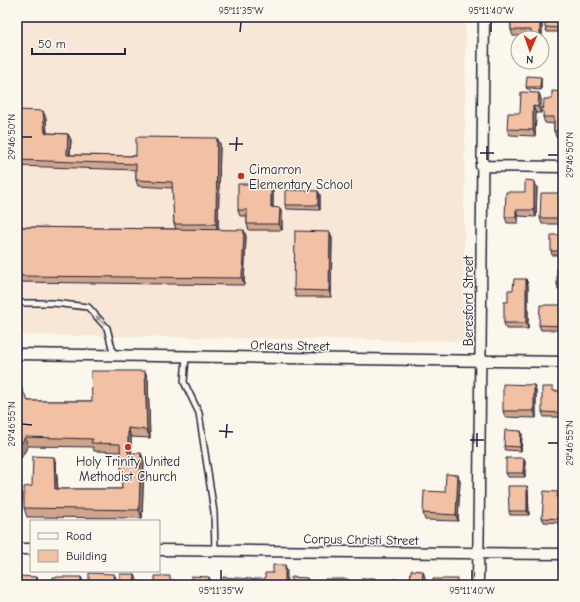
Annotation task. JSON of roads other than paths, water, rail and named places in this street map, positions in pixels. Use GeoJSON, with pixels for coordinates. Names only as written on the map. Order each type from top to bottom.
{"type":"FeatureCollection","features":[{"type":"Feature","properties":{"kind":"street","name":"Beresford Street"},"geometry":{"type":"LineString","coordinates":[[478,585],[484,17]]}},
{"type":"Feature","properties":{"kind":"street"},"geometry":{"type":"LineString","coordinates":[[482,166],[563,167]]}},
{"type":"Feature","properties":{"kind":"street","name":"Orleans Street"},"geometry":{"type":"LineString","coordinates":[[17,354],[563,362]]}},
{"type":"Feature","properties":{"kind":"street"},"geometry":{"type":"LineString","coordinates":[[17,549],[30,549]]}},
{"type":"Feature","properties":{"kind":"street","name":"Corpus Christi Street"},"geometry":{"type":"LineString","coordinates":[[160,550],[563,554]]}},
{"type":"Feature","properties":{"kind":"lane"},"geometry":{"type":"LineString","coordinates":[[17,303],[53,303],[88,307],[107,328],[114,356]]}},
{"type":"Feature","properties":{"kind":"lane"},"geometry":{"type":"LineString","coordinates":[[186,357],[184,382],[199,413],[214,512],[215,551]]}},
{"type":"Feature","properties":{"kind":"lane"},"geometry":{"type":"LineString","coordinates":[[17,486],[17,519]]}},
{"type":"Feature","properties":{"kind":"place","name":"Cimarron Elementary School"},"geometry":{"type":"Point","coordinates":[241,176]}},
{"type":"Feature","properties":{"kind":"place","name":"Holy Trinity United Methodist Church"},"geometry":{"type":"Point","coordinates":[128,447]}}]}
